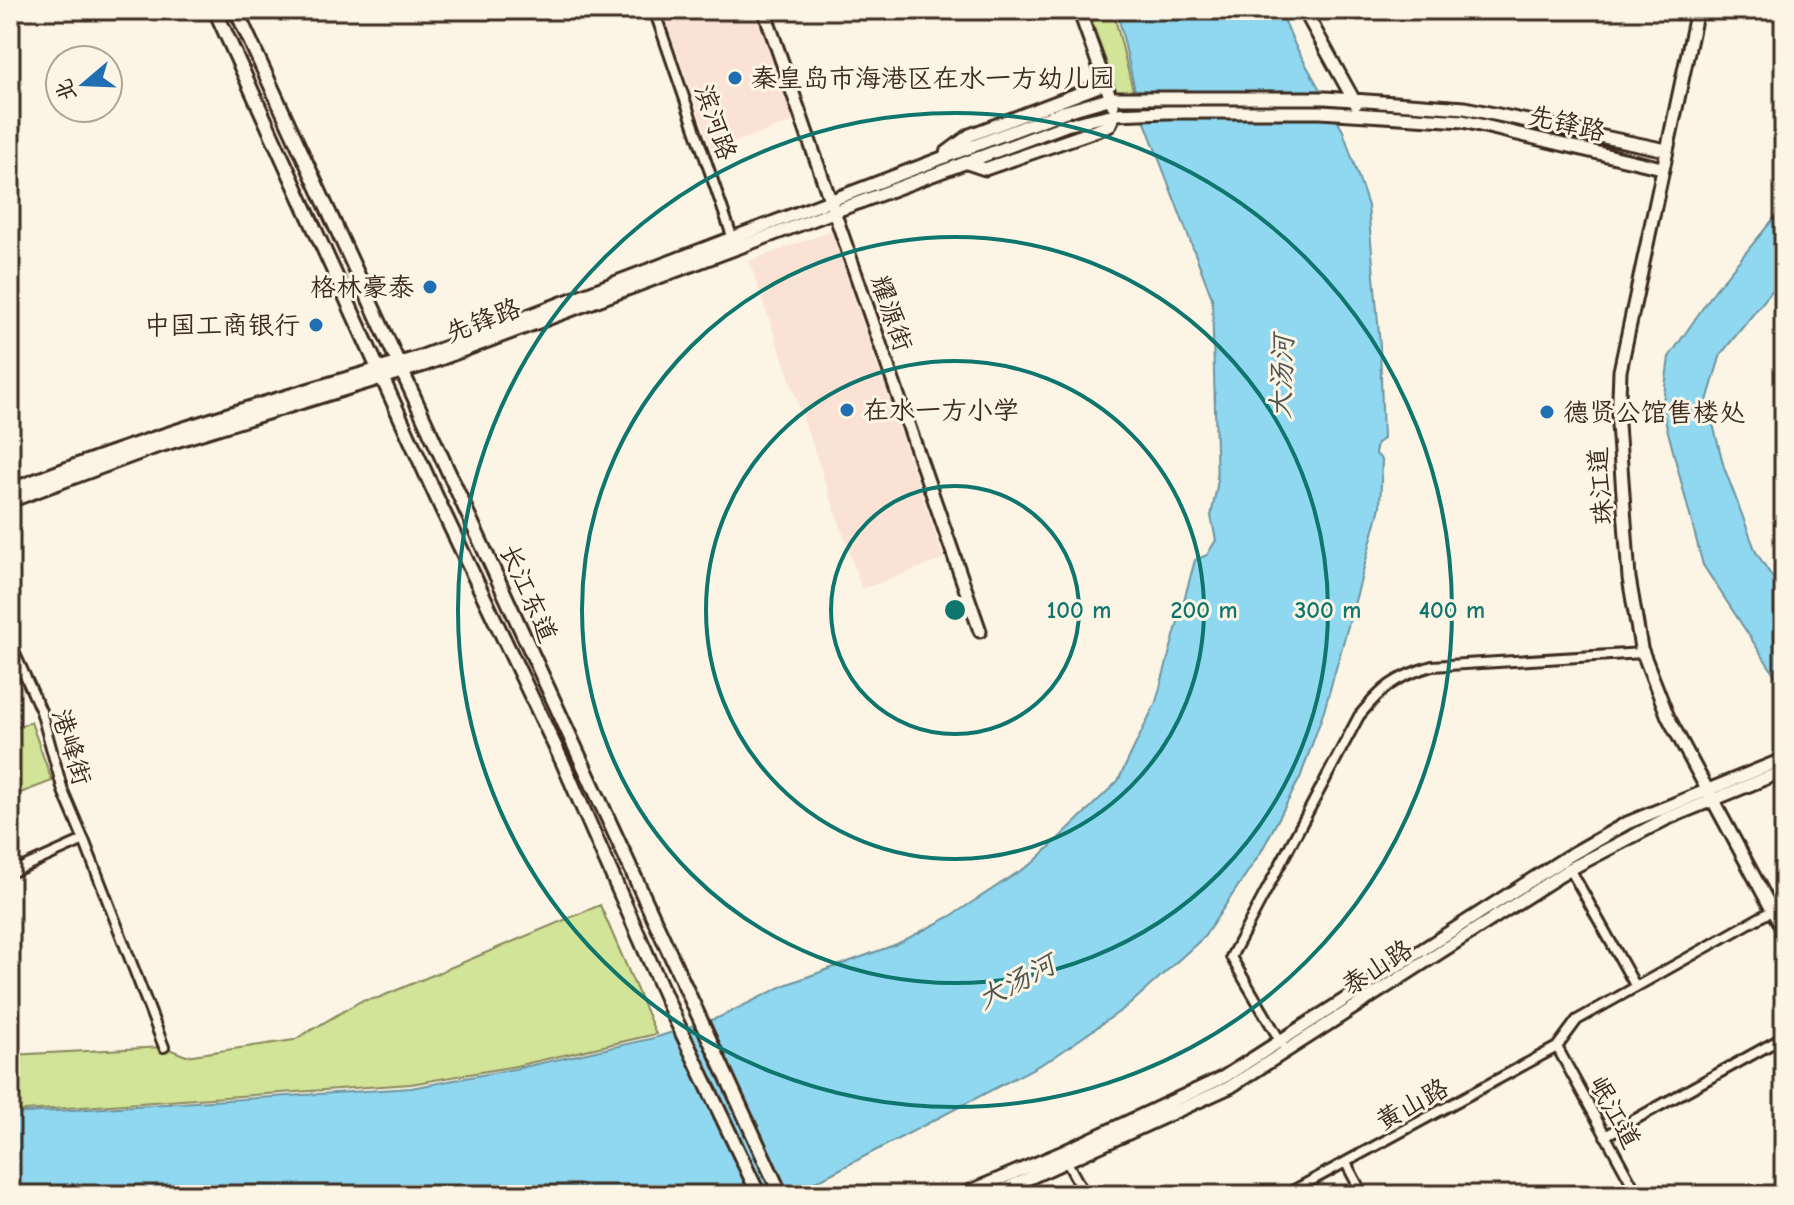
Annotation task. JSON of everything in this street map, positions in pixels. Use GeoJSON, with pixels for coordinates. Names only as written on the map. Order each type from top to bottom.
{"type":"FeatureCollection","features":[{"type":"Feature","properties":{"kind":"main road","name":"长江东道"},"geometry":{"type":"LineString","coordinates":[[215,10],[563,763],[673,1014],[759,1195]]}},
{"type":"Feature","properties":{"kind":"main road","name":"长江东道"},"geometry":{"type":"LineString","coordinates":[[236,10],[781,1195]]}},
{"type":"Feature","properties":{"kind":"street","name":"滨河路"},"geometry":{"type":"LineString","coordinates":[[654,10],[734,243]]}},
{"type":"Feature","properties":{"kind":"street","name":"耀源街"},"geometry":{"type":"LineString","coordinates":[[764,10],[980,631]]}},
{"type":"Feature","properties":{"kind":"street"},"geometry":{"type":"LineString","coordinates":[[1079,10],[1115,114]]}},
{"type":"Feature","properties":{"kind":"street"},"geometry":{"type":"LineString","coordinates":[[1304,10],[1361,115]]}},
{"type":"Feature","properties":{"kind":"street","name":"珠江道"},"geometry":{"type":"LineString","coordinates":[[1697,10],[1620,371],[1618,397],[1629,578],[1643,653],[1668,717],[1784,932]]}},
{"type":"Feature","properties":{"kind":"street"},"geometry":{"type":"LineString","coordinates":[[936,161],[970,135],[1104,84]]}},
{"type":"Feature","properties":{"kind":"street"},"geometry":{"type":"LineString","coordinates":[[831,206],[1063,112],[1112,98],[1354,100],[1465,108],[1666,150]]}},
{"type":"Feature","properties":{"kind":"street","name":"先锋路"},"geometry":{"type":"LineString","coordinates":[[381,374],[831,206],[967,163],[1066,125],[1115,114],[1320,112],[1463,121],[1662,168]]}},
{"type":"Feature","properties":{"kind":"street"},"geometry":{"type":"LineString","coordinates":[[10,490],[114,451],[381,374]]}},
{"type":"Feature","properties":{"kind":"street"},"geometry":{"type":"LineString","coordinates":[[10,501],[153,448],[381,374]]}},
{"type":"Feature","properties":{"kind":"street","name":"港峰街"},"geometry":{"type":"LineString","coordinates":[[10,643],[41,711],[63,791],[164,1047]]}},
{"type":"Feature","properties":{"kind":"street"},"geometry":{"type":"LineString","coordinates":[[1284,1046],[1231,957],[1359,716],[1382,689],[1404,674],[1432,666],[1643,653]]}},
{"type":"Feature","properties":{"kind":"street"},"geometry":{"type":"LineString","coordinates":[[961,1195],[1063,1152],[1284,1046],[1567,857],[1627,823],[1708,795],[1784,759]]}},
{"type":"Feature","properties":{"kind":"street","name":"泰山路"},"geometry":{"type":"LineString","coordinates":[[992,1195],[1230,1087],[1284,1046],[1570,869],[1708,795],[1784,771]]}},
{"type":"Feature","properties":{"kind":"street"},"geometry":{"type":"LineString","coordinates":[[10,873],[84,840]]}},
{"type":"Feature","properties":{"kind":"street"},"geometry":{"type":"LineString","coordinates":[[1570,869],[1636,987]]}},
{"type":"Feature","properties":{"kind":"street"},"geometry":{"type":"LineString","coordinates":[[1557,1047],[1577,1020],[1773,910]]}},
{"type":"Feature","properties":{"kind":"street"},"geometry":{"type":"LineString","coordinates":[[1605,1136],[1784,1037]]}},
{"type":"Feature","properties":{"kind":"street","name":"岷江道"},"geometry":{"type":"LineString","coordinates":[[1557,1047],[1638,1195]]}},
{"type":"Feature","properties":{"kind":"street","name":"黄山路"},"geometry":{"type":"LineString","coordinates":[[1285,1195],[1557,1047]]}},
{"type":"Feature","properties":{"kind":"street"},"geometry":{"type":"LineString","coordinates":[[1067,1162],[1085,1195]]}},
{"type":"Feature","properties":{"kind":"street"},"geometry":{"type":"LineString","coordinates":[[1346,1163],[1363,1195]]}},
{"type":"Feature","properties":{"kind":"shaded area","name":"秦皇岛市海港区在水一方幼儿园"},"geometry":{"type":"Polygon","coordinates":[[[662,10],[761,10],[799,120],[712,150],[662,10]]]}},
{"type":"Feature","properties":{"kind":"shaded area","name":"在水一方小学"},"geometry":{"type":"Polygon","coordinates":[[[831,231],[944,559],[862,589],[749,261],[831,231]]]}},
{"type":"Feature","properties":{"kind":"green space"},"geometry":{"type":"Polygon","coordinates":[[[1088,10],[1113,10],[1133,90],[1117,93],[1088,10]]]}},
{"type":"Feature","properties":{"kind":"green space"},"geometry":{"type":"Polygon","coordinates":[[[31,722],[52,781],[10,797],[10,730],[31,722]]]}},
{"type":"Feature","properties":{"kind":"green space"},"geometry":{"type":"Polygon","coordinates":[[[600,905],[656,1034],[516,1066],[411,1084],[10,1112],[10,1055],[164,1047],[186,1056],[294,1040],[361,1001],[378,998],[600,905]]]}},
{"type":"Feature","properties":{"kind":"water","name":"大汤河"},"geometry":{"type":"Polygon","coordinates":[[[1117,10],[1280,10],[1295,45],[1343,131],[1368,206],[1380,346],[1383,439],[1377,443],[1375,453],[1382,460],[1380,507],[1324,711],[1300,778],[1261,852],[1204,937],[1129,1005],[1053,1058],[802,1189],[778,1195],[10,1195],[10,1114],[411,1088],[654,1038],[720,1017],[785,985],[897,944],[951,916],[1034,862],[1118,781],[1156,702],[1195,560],[1207,555],[1216,540],[1211,516],[1217,486],[1212,298],[1138,104],[1117,10]]]}},
{"type":"Feature","properties":{"kind":"water"},"geometry":{"type":"Polygon","coordinates":[[[1784,206],[1784,276],[1721,354],[1707,401],[1724,467],[1756,552],[1784,595],[1784,689],[1703,565],[1662,409],[1669,357],[1715,290],[1784,206]]]}},
{"type":"Feature","properties":{"kind":"place","name":"秦皇岛市海港区在水一方幼儿园"},"geometry":{"type":"Point","coordinates":[735,78]}},
{"type":"Feature","properties":{"kind":"place","name":"格林豪泰"},"geometry":{"type":"Point","coordinates":[430,287]}},
{"type":"Feature","properties":{"kind":"place","name":"中国工商银行"},"geometry":{"type":"Point","coordinates":[316,325]}},
{"type":"Feature","properties":{"kind":"place","name":"在水一方小学"},"geometry":{"type":"Point","coordinates":[847,410]}},
{"type":"Feature","properties":{"kind":"place","name":"德贤公馆售楼处"},"geometry":{"type":"Point","coordinates":[1547,412]}}]}
